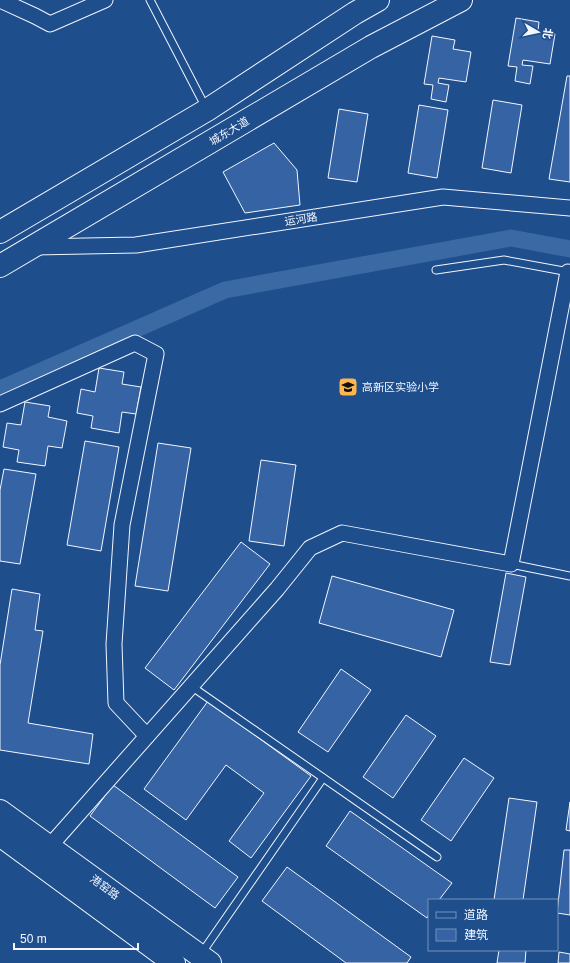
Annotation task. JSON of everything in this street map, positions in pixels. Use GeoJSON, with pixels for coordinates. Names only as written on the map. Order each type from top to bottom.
{"type":"FeatureCollection","features":[{"type":"Feature","properties":{"kind":"main road"},"geometry":{"type":"LineString","coordinates":[[0,232],[207,110],[362,6],[378,0]]}},
{"type":"Feature","properties":{"kind":"main road","name":"城东大道"},"geometry":{"type":"LineString","coordinates":[[0,266],[371,47],[461,0]]}},
{"type":"Feature","properties":{"kind":"main road","name":"港窑路"},"geometry":{"type":"LineString","coordinates":[[0,811],[49,848],[205,959]]}},
{"type":"Feature","properties":{"kind":"main road","name":"港窑路"},"geometry":{"type":"LineString","coordinates":[[0,835],[174,963]]}},
{"type":"Feature","properties":{"kind":"street"},"geometry":{"type":"LineString","coordinates":[[0,0],[50,24],[105,0]]}},
{"type":"Feature","properties":{"kind":"street","name":"运河路"},"geometry":{"type":"LineString","coordinates":[[33,246],[136,245],[443,197],[570,208]]}},
{"type":"Feature","properties":{"kind":"street"},"geometry":{"type":"LineString","coordinates":[[49,848],[277,589],[310,548],[342,533],[511,564],[569,272]]}},
{"type":"Feature","properties":{"kind":"street"},"geometry":{"type":"LineString","coordinates":[[0,404],[135,344],[156,354],[122,525],[114,644],[116,703],[148,736]]}},
{"type":"Feature","properties":{"kind":"lane"},"geometry":{"type":"LineString","coordinates":[[150,0],[207,110]]}},
{"type":"Feature","properties":{"kind":"lane"},"geometry":{"type":"LineString","coordinates":[[436,270],[504,260],[569,272]]}},
{"type":"Feature","properties":{"kind":"lane"},"geometry":{"type":"LineString","coordinates":[[511,564],[570,576]]}},
{"type":"Feature","properties":{"kind":"lane"},"geometry":{"type":"LineString","coordinates":[[192,686],[437,858]]}},
{"type":"Feature","properties":{"kind":"lane"},"geometry":{"type":"LineString","coordinates":[[205,959],[323,778]]}},
{"type":"Feature","properties":{"kind":"building"},"geometry":{"type":"Polygon","coordinates":[[[516,18],[539,22],[538,31],[555,34],[550,64],[523,60],[522,65],[533,66],[530,84],[515,81],[517,67],[508,66],[516,18]]]}},
{"type":"Feature","properties":{"kind":"building"},"geometry":{"type":"Polygon","coordinates":[[[432,36],[455,40],[453,49],[471,52],[466,82],[439,78],[438,83],[449,85],[446,102],[431,99],[433,85],[424,84],[432,36]]]}},
{"type":"Feature","properties":{"kind":"building"},"geometry":{"type":"Polygon","coordinates":[[[567,76],[570,76],[570,182],[549,179],[567,76]]]}},
{"type":"Feature","properties":{"kind":"building"},"geometry":{"type":"Polygon","coordinates":[[[493,100],[522,105],[511,173],[482,168],[493,100]]]}},
{"type":"Feature","properties":{"kind":"building"},"geometry":{"type":"Polygon","coordinates":[[[419,105],[448,110],[437,178],[408,173],[419,105]]]}},
{"type":"Feature","properties":{"kind":"building"},"geometry":{"type":"Polygon","coordinates":[[[339,109],[368,114],[357,182],[328,178],[339,109]]]}},
{"type":"Feature","properties":{"kind":"building"},"geometry":{"type":"Polygon","coordinates":[[[274,143],[297,170],[300,205],[245,213],[223,172],[274,143]]]}},
{"type":"Feature","properties":{"kind":"building"},"geometry":{"type":"Polygon","coordinates":[[[99,368],[124,372],[122,384],[141,387],[136,414],[122,412],[119,433],[91,428],[93,416],[77,413],[81,389],[95,392],[99,368]]]}},
{"type":"Feature","properties":{"kind":"building"},"geometry":{"type":"Polygon","coordinates":[[[25,402],[50,406],[48,417],[67,421],[62,448],[48,446],[45,466],[17,462],[19,450],[3,447],[7,423],[21,425],[25,402]]]}},
{"type":"Feature","properties":{"kind":"building"},"geometry":{"type":"Polygon","coordinates":[[[85,441],[119,447],[101,551],[67,545],[85,441]]]}},
{"type":"Feature","properties":{"kind":"building"},"geometry":{"type":"Polygon","coordinates":[[[158,443],[191,448],[168,591],[135,586],[158,443]]]}},
{"type":"Feature","properties":{"kind":"building"},"geometry":{"type":"Polygon","coordinates":[[[261,460],[296,465],[284,546],[249,541],[261,460]]]}},
{"type":"Feature","properties":{"kind":"building"},"geometry":{"type":"Polygon","coordinates":[[[4,469],[36,474],[20,564],[0,561],[0,490],[4,469]]]}},
{"type":"Feature","properties":{"kind":"building"},"geometry":{"type":"Polygon","coordinates":[[[241,542],[270,564],[174,690],[145,668],[241,542]]]}},
{"type":"Feature","properties":{"kind":"building"},"geometry":{"type":"Polygon","coordinates":[[[506,573],[526,577],[510,665],[490,662],[506,573]]]}},
{"type":"Feature","properties":{"kind":"building"},"geometry":{"type":"Polygon","coordinates":[[[332,576],[454,610],[441,657],[319,623],[332,576]]]}},
{"type":"Feature","properties":{"kind":"building"},"geometry":{"type":"Polygon","coordinates":[[[12,589],[40,594],[35,630],[43,631],[28,723],[93,734],[89,764],[0,750],[0,665],[12,589]]]}},
{"type":"Feature","properties":{"kind":"building"},"geometry":{"type":"Polygon","coordinates":[[[341,669],[371,690],[328,752],[298,732],[341,669]]]}},
{"type":"Feature","properties":{"kind":"building"},"geometry":{"type":"Polygon","coordinates":[[[208,701],[311,776],[251,858],[229,841],[264,793],[226,765],[186,820],[144,789],[208,701]]]}},
{"type":"Feature","properties":{"kind":"building"},"geometry":{"type":"Polygon","coordinates":[[[406,715],[436,736],[393,798],[363,777],[406,715]]]}},
{"type":"Feature","properties":{"kind":"building"},"geometry":{"type":"Polygon","coordinates":[[[464,758],[494,778],[451,841],[421,820],[464,758]]]}},
{"type":"Feature","properties":{"kind":"building"},"geometry":{"type":"Polygon","coordinates":[[[113,785],[238,877],[215,908],[90,816],[113,785]]]}},
{"type":"Feature","properties":{"kind":"building"},"geometry":{"type":"Polygon","coordinates":[[[509,798],[537,802],[523,899],[494,899],[509,798]]]}},
{"type":"Feature","properties":{"kind":"building"},"geometry":{"type":"Polygon","coordinates":[[[570,802],[570,831],[566,830],[570,802]]]}},
{"type":"Feature","properties":{"kind":"building"},"geometry":{"type":"Polygon","coordinates":[[[350,811],[452,883],[440,899],[428,899],[427,918],[326,846],[350,811]]]}},
{"type":"Feature","properties":{"kind":"building"},"geometry":{"type":"Polygon","coordinates":[[[564,850],[570,850],[570,915],[558,913],[564,850]]]}},
{"type":"Feature","properties":{"kind":"building"},"geometry":{"type":"Polygon","coordinates":[[[287,867],[411,957],[407,963],[346,963],[262,901],[287,867]]]}},
{"type":"Feature","properties":{"kind":"building"},"geometry":{"type":"Polygon","coordinates":[[[499,951],[526,951],[525,963],[497,963],[499,951]]]}},
{"type":"Feature","properties":{"kind":"building"},"geometry":{"type":"Polygon","coordinates":[[[559,952],[570,954],[570,963],[558,963],[559,952]]]}},
{"type":"Feature","properties":{"kind":"waterway"},"geometry":{"type":"LineString","coordinates":[[0,389],[225,290],[511,238],[570,249]]}},
{"type":"Feature","properties":{"kind":"place","name":"高新区实验小学"},"geometry":{"type":"Point","coordinates":[348,387]}}]}
